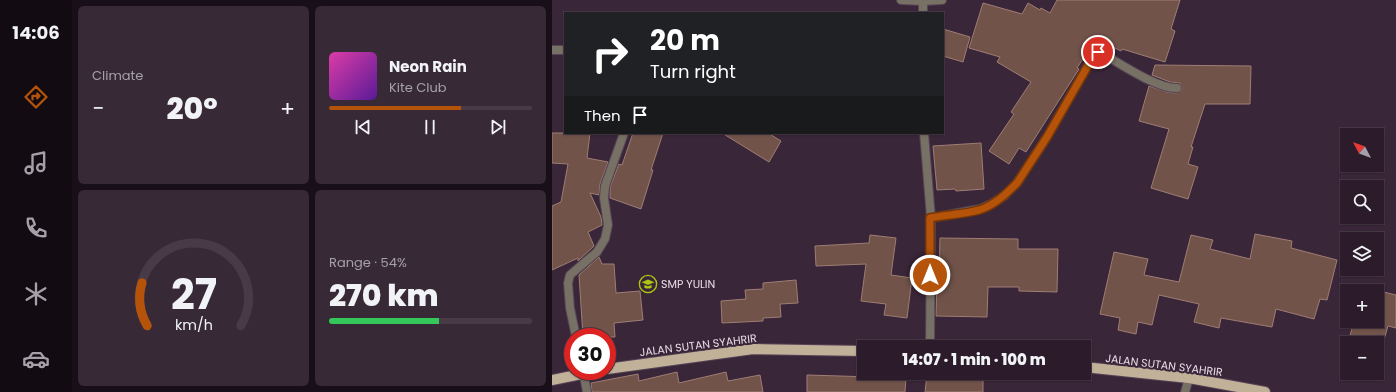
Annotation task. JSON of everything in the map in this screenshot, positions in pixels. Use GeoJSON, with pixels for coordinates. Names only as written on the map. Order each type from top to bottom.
{"type":"FeatureCollection","features":[{"type":"Feature","properties":{"kind":"main road","name":"JALAN SUTAN SYAHRIR"},"geometry":{"type":"LineString","coordinates":[[616,368],[753,349],[857,351]]}},
{"type":"Feature","properties":{"kind":"main road","name":"JALAN SUTAN SYAHRIR"},"geometry":{"type":"LineString","coordinates":[[1091,368],[1190,378],[1265,392]]}},
{"type":"Feature","properties":{"kind":"main road"},"geometry":{"type":"LineString","coordinates":[[552,380],[564,377]]}},
{"type":"Feature","properties":{"kind":"street"},"geometry":{"type":"LineString","coordinates":[[901,0],[942,0]]}},
{"type":"Feature","properties":{"kind":"street"},"geometry":{"type":"LineString","coordinates":[[922,12],[923,1]]}},
{"type":"Feature","properties":{"kind":"street"},"geometry":{"type":"LineString","coordinates":[[552,50],[564,50]]}},
{"type":"Feature","properties":{"kind":"street"},"geometry":{"type":"LineString","coordinates":[[930,218],[980,210],[1004,196],[1017,183],[1047,137],[1095,53],[1100,52],[1155,84],[1166,88],[1177,88]]}},
{"type":"Feature","properties":{"kind":"street"},"geometry":{"type":"LineString","coordinates":[[574,328],[570,308],[568,283],[570,275],[597,252],[605,239],[608,225],[604,198],[605,186],[624,134]]}},
{"type":"Feature","properties":{"kind":"street"},"geometry":{"type":"LineString","coordinates":[[924,134],[930,218],[930,340]]}},
{"type":"Feature","properties":{"kind":"street"},"geometry":{"type":"LineString","coordinates":[[1185,392],[1190,378]]}},
{"type":"Feature","properties":{"kind":"street"},"geometry":{"type":"LineString","coordinates":[[585,380],[587,392]]}},
{"type":"Feature","properties":{"kind":"building"},"geometry":{"type":"Polygon","coordinates":[[[1057,0],[1180,0],[1171,29],[1175,31],[1165,62],[1122,49],[1121,51],[1096,39],[1077,68],[1079,69],[1026,152],[1019,148],[1009,164],[989,151],[1014,114],[1011,112],[1031,82],[997,62],[1000,57],[969,48],[983,3],[1022,14],[1028,3],[1040,10],[1041,8],[1050,13],[1057,0]]]}},
{"type":"Feature","properties":{"kind":"building"},"geometry":{"type":"Polygon","coordinates":[[[944,29],[970,37],[963,62],[944,56],[944,29]]]}},
{"type":"Feature","properties":{"kind":"building"},"geometry":{"type":"Polygon","coordinates":[[[1155,65],[1251,66],[1250,104],[1205,104],[1191,147],[1193,147],[1188,164],[1198,167],[1188,199],[1151,188],[1169,129],[1139,121],[1149,86],[1167,92],[1176,93],[1181,91],[1182,88],[1180,83],[1170,82],[1152,75],[1155,65]]]}},
{"type":"Feature","properties":{"kind":"building"},"geometry":{"type":"Polygon","coordinates":[[[552,133],[590,134],[587,158],[608,162],[600,184],[599,195],[590,193],[601,217],[602,225],[588,232],[594,246],[578,261],[578,258],[552,270],[552,206],[561,202],[568,164],[552,163],[552,133]]]}},
{"type":"Feature","properties":{"kind":"building"},"geometry":{"type":"Polygon","coordinates":[[[633,134],[663,134],[651,170],[653,170],[641,209],[610,198],[610,187],[619,164],[622,165],[633,134]]]}},
{"type":"Feature","properties":{"kind":"building"},"geometry":{"type":"Polygon","coordinates":[[[724,134],[770,134],[781,141],[769,162],[724,134]]]}},
{"type":"Feature","properties":{"kind":"building"},"geometry":{"type":"Polygon","coordinates":[[[981,143],[984,189],[956,191],[955,189],[937,190],[933,146],[981,143]]]}},
{"type":"Feature","properties":{"kind":"building"},"geometry":{"type":"Polygon","coordinates":[[[1255,234],[1292,241],[1291,248],[1337,260],[1327,300],[1320,299],[1314,319],[1276,309],[1272,327],[1221,318],[1219,328],[1194,322],[1199,304],[1159,295],[1152,325],[1138,322],[1136,334],[1118,330],[1120,318],[1100,314],[1114,252],[1148,259],[1144,275],[1179,282],[1191,235],[1213,240],[1210,249],[1250,259],[1255,234]]]}},
{"type":"Feature","properties":{"kind":"building"},"geometry":{"type":"Polygon","coordinates":[[[870,235],[896,238],[891,275],[912,278],[907,318],[884,315],[886,304],[861,301],[866,264],[816,266],[815,246],[869,243],[870,235]]]}},
{"type":"Feature","properties":{"kind":"building"},"geometry":{"type":"Polygon","coordinates":[[[940,238],[1018,239],[1018,249],[1058,249],[1057,292],[1019,291],[1019,287],[988,287],[987,317],[936,316],[937,281],[939,281],[940,238]]]}},
{"type":"Feature","properties":{"kind":"building"},"geometry":{"type":"Polygon","coordinates":[[[599,257],[602,264],[614,264],[616,293],[640,291],[643,320],[614,323],[614,328],[582,328],[579,275],[599,257]]]}},
{"type":"Feature","properties":{"kind":"building"},"geometry":{"type":"Polygon","coordinates":[[[796,280],[798,303],[780,304],[781,317],[763,318],[763,321],[722,323],[721,301],[746,299],[745,290],[763,289],[763,283],[796,280]]]}},
{"type":"Feature","properties":{"kind":"building"},"geometry":{"type":"Polygon","coordinates":[[[1384,292],[1396,295],[1396,328],[1388,326],[1384,340],[1384,336],[1350,336],[1352,328],[1384,328],[1384,292]]]}},
{"type":"Feature","properties":{"kind":"building"},"geometry":{"type":"Polygon","coordinates":[[[677,372],[679,383],[726,372],[728,381],[760,375],[763,392],[592,392],[591,383],[616,380],[616,378],[638,374],[639,381],[677,372]]]}},
{"type":"Feature","properties":{"kind":"building"},"geometry":{"type":"Polygon","coordinates":[[[807,375],[857,377],[857,380],[906,380],[905,392],[807,392],[807,375]]]}},
{"type":"Feature","properties":{"kind":"building"},"geometry":{"type":"Polygon","coordinates":[[[926,380],[983,380],[983,392],[925,392],[926,380]]]}},
{"type":"Feature","properties":{"kind":"place","name":"SMP YULIN"},"geometry":{"type":"Point","coordinates":[648,284]}},
{"type":"Feature","properties":{"kind":"route"},"geometry":{"type":"LineString","coordinates":[[930,275],[930,218],[980,210],[1004,196],[1017,183],[1047,137],[1095,53],[1098,52]]}}]}
